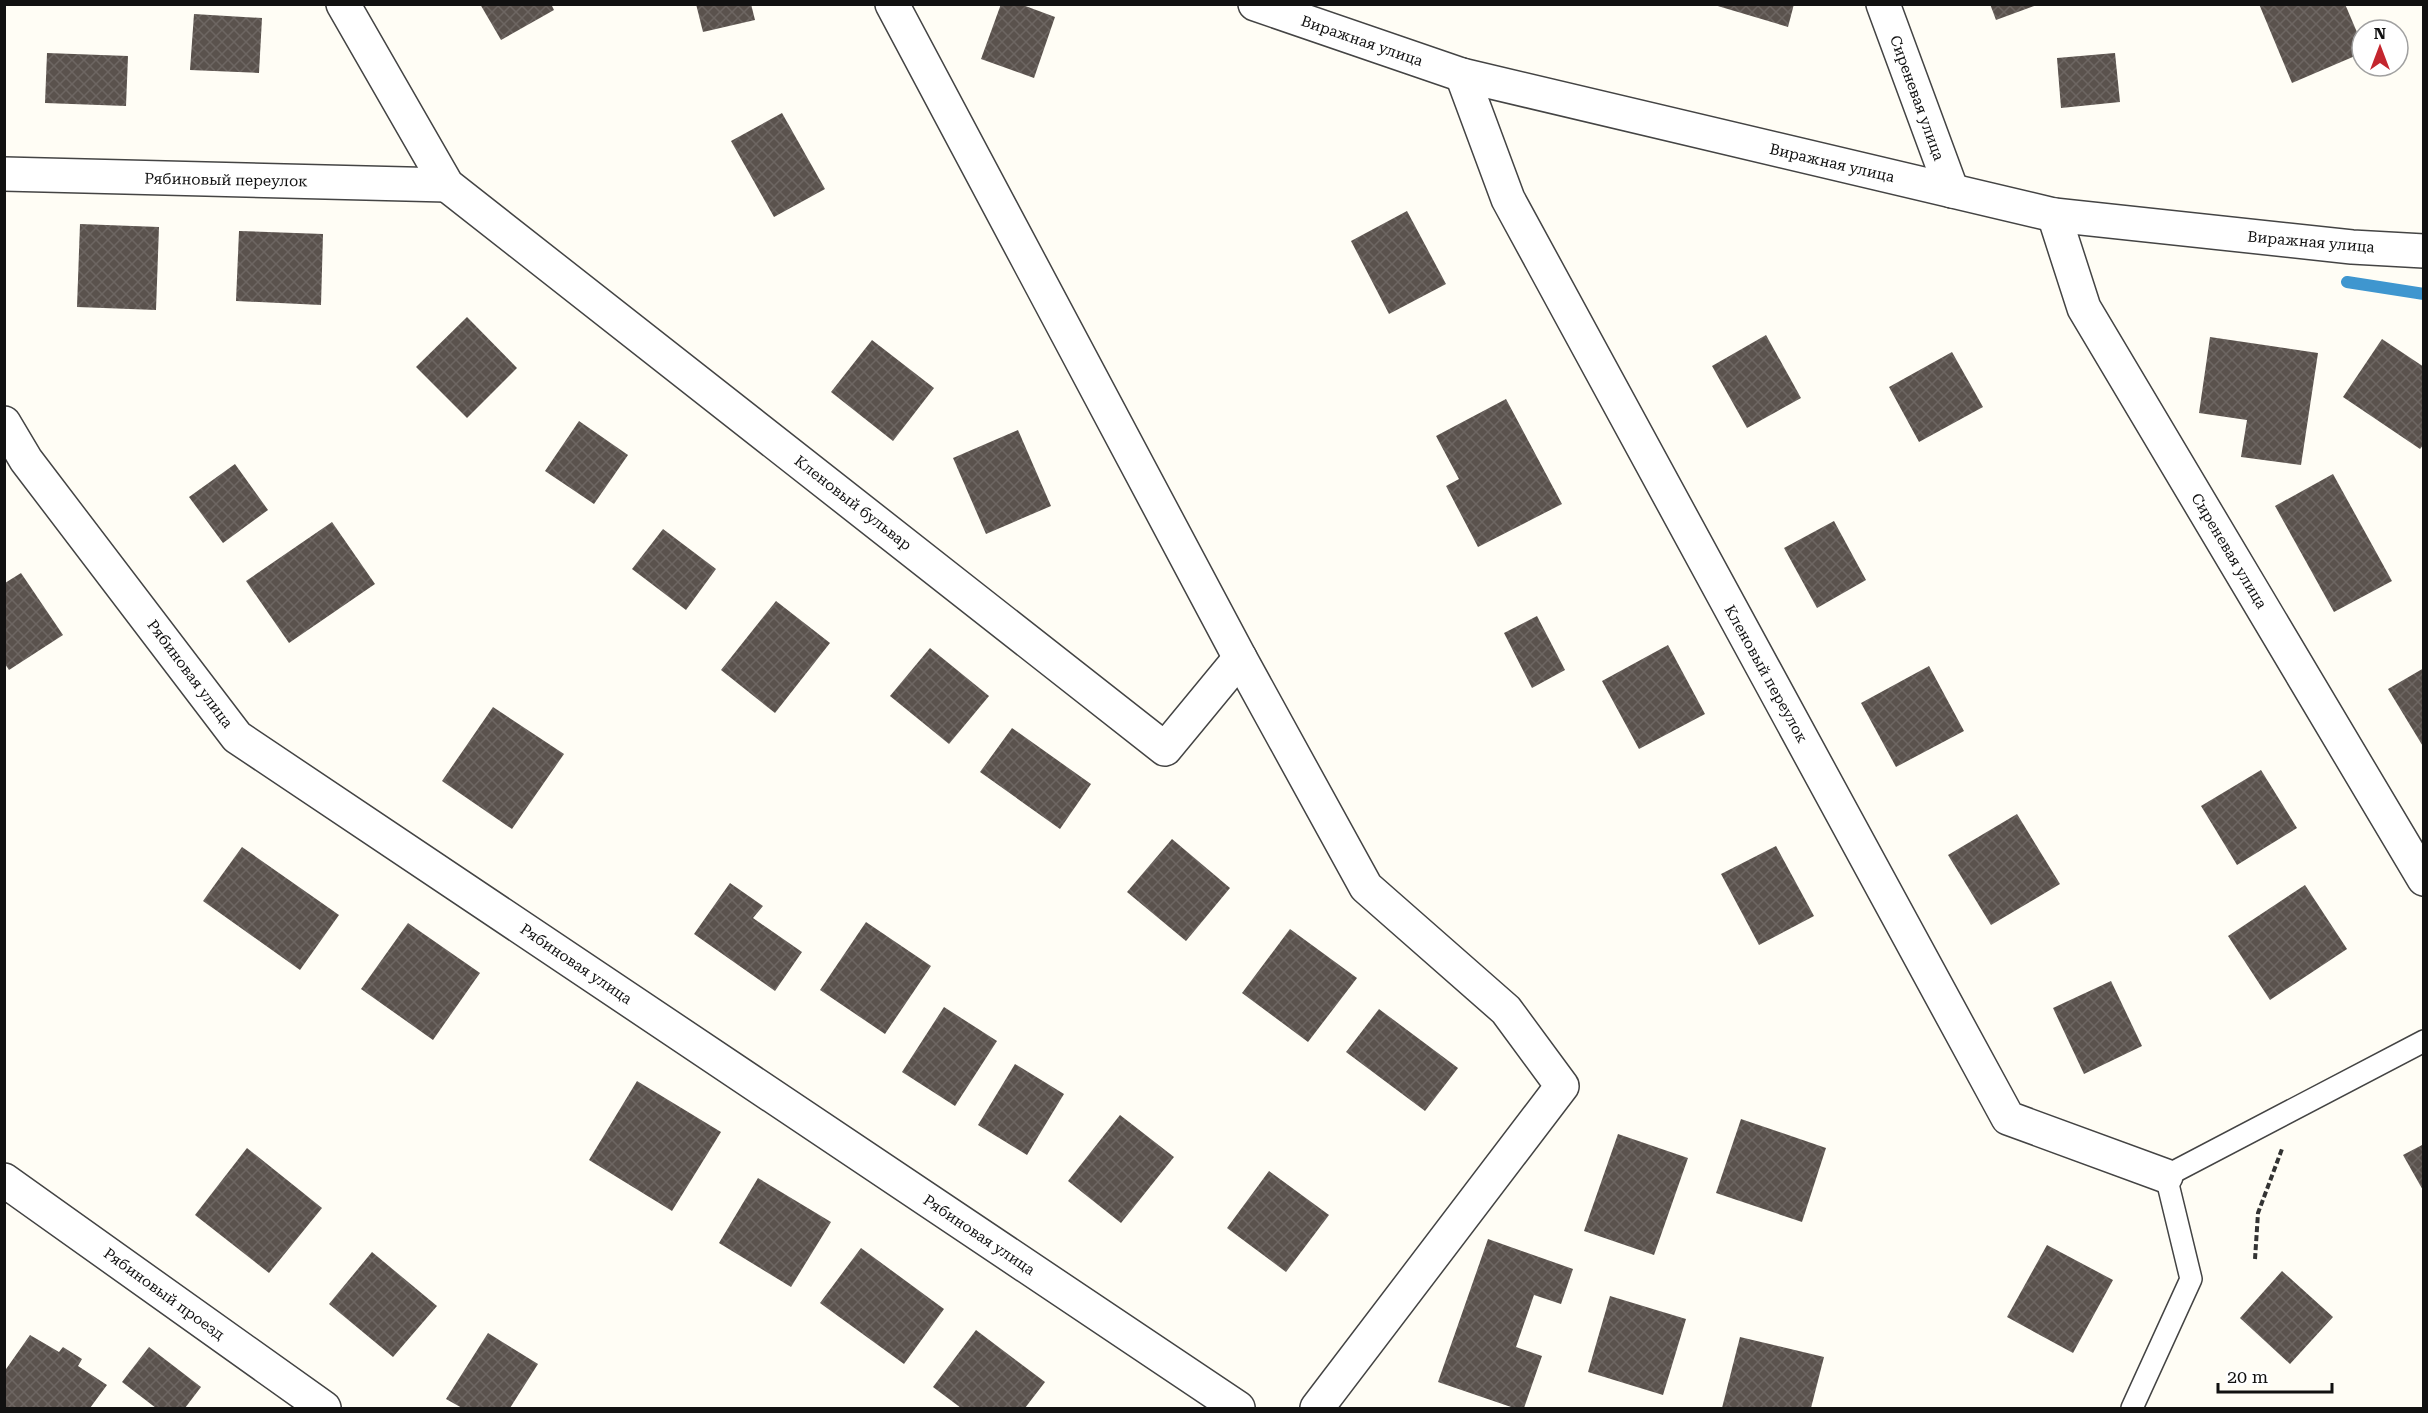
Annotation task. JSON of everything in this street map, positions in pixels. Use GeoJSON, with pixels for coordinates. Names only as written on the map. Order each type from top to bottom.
{"type":"FeatureCollection","features":[{"type":"Feature","properties":{"kind":"street"},"geometry":{"type":"LineString","coordinates":[[343,4],[447,185]]}},
{"type":"Feature","properties":{"kind":"street"},"geometry":{"type":"LineString","coordinates":[[892,4],[1240,657],[1366,886],[1506,1010],[1562,1086],[1317,1408]]}},
{"type":"Feature","properties":{"kind":"street","name":"Виражная улица"},"geometry":{"type":"LineString","coordinates":[[1255,4],[1462,75],[2054,215],[2352,247],[2424,251]]}},
{"type":"Feature","properties":{"kind":"street","name":"Сиреневая улица"},"geometry":{"type":"LineString","coordinates":[[1882,4],[1952,191]]}},
{"type":"Feature","properties":{"kind":"street","name":"Кленовый переулок"},"geometry":{"type":"LineString","coordinates":[[1462,75],[1508,199],[2008,1118],[2166,1176]]}},
{"type":"Feature","properties":{"kind":"street","name":"Рябиновый переулок"},"geometry":{"type":"LineString","coordinates":[[4,174],[447,185]]}},
{"type":"Feature","properties":{"kind":"street","name":"Кленовый бульвар"},"geometry":{"type":"LineString","coordinates":[[447,185],[1165,749],[1240,657]]}},
{"type":"Feature","properties":{"kind":"street","name":"Сиреневая улица"},"geometry":{"type":"LineString","coordinates":[[2054,215],[2084,308],[2424,879]]}},
{"type":"Feature","properties":{"kind":"street","name":"Рябиновая улица"},"geometry":{"type":"LineString","coordinates":[[4,423],[26,460],[237,737],[1238,1408]]}},
{"type":"Feature","properties":{"kind":"street","name":"Рябиновый проезд"},"geometry":{"type":"LineString","coordinates":[[4,1180],[324,1408]]}},
{"type":"Feature","properties":{"kind":"lane"},"geometry":{"type":"LineString","coordinates":[[2132,1408],[2191,1279],[2166,1176],[2424,1041]]}},
{"type":"Feature","properties":{"kind":"path"},"geometry":{"type":"LineString","coordinates":[[2255,1258],[2258,1213],[2298,1107]]}},
{"type":"Feature","properties":{"kind":"building"},"geometry":{"type":"Polygon","coordinates":[[[480,4],[551,4],[554,10],[501,40],[480,4]]]}},
{"type":"Feature","properties":{"kind":"building"},"geometry":{"type":"Polygon","coordinates":[[[696,4],[751,4],[755,20],[703,32],[696,4]]]}},
{"type":"Feature","properties":{"kind":"building"},"geometry":{"type":"Polygon","coordinates":[[[1001,4],[1020,4],[1055,17],[1034,78],[981,59],[1001,4]]]}},
{"type":"Feature","properties":{"kind":"building"},"geometry":{"type":"Polygon","coordinates":[[[1711,4],[1794,4],[1788,27],[1711,4]]]}},
{"type":"Feature","properties":{"kind":"building"},"geometry":{"type":"Polygon","coordinates":[[[1990,4],[2037,4],[2037,5],[1996,20],[1990,4]]]}},
{"type":"Feature","properties":{"kind":"building"},"geometry":{"type":"Polygon","coordinates":[[[2259,4],[2345,4],[2351,18],[2350,58],[2292,83],[2259,4]]]}},
{"type":"Feature","properties":{"kind":"building"},"geometry":{"type":"Polygon","coordinates":[[[194,14],[262,18],[259,73],[190,70],[194,14]]]}},
{"type":"Feature","properties":{"kind":"building"},"geometry":{"type":"Polygon","coordinates":[[[47,53],[128,56],[126,106],[45,103],[47,53]]]}},
{"type":"Feature","properties":{"kind":"building"},"geometry":{"type":"Polygon","coordinates":[[[2115,53],[2120,102],[2061,108],[2057,58],[2115,53]]]}},
{"type":"Feature","properties":{"kind":"building"},"geometry":{"type":"Polygon","coordinates":[[[782,113],[825,189],[774,217],[731,141],[782,113]]]}},
{"type":"Feature","properties":{"kind":"building"},"geometry":{"type":"Polygon","coordinates":[[[1407,211],[1446,284],[1389,314],[1351,241],[1407,211]]]}},
{"type":"Feature","properties":{"kind":"building"},"geometry":{"type":"Polygon","coordinates":[[[80,224],[159,227],[156,310],[77,307],[80,224]]]}},
{"type":"Feature","properties":{"kind":"building"},"geometry":{"type":"Polygon","coordinates":[[[239,231],[323,234],[321,305],[236,301],[239,231]]]}},
{"type":"Feature","properties":{"kind":"building"},"geometry":{"type":"Polygon","coordinates":[[[467,317],[517,368],[467,418],[416,367],[467,317]]]}},
{"type":"Feature","properties":{"kind":"building"},"geometry":{"type":"Polygon","coordinates":[[[1766,335],[1801,398],[1747,428],[1712,366],[1766,335]]]}},
{"type":"Feature","properties":{"kind":"building"},"geometry":{"type":"Polygon","coordinates":[[[2210,337],[2318,353],[2301,465],[2241,457],[2247,420],[2199,413],[2210,337]]]}},
{"type":"Feature","properties":{"kind":"building"},"geometry":{"type":"Polygon","coordinates":[[[2382,339],[2424,367],[2424,444],[2420,449],[2343,397],[2382,339]]]}},
{"type":"Feature","properties":{"kind":"building"},"geometry":{"type":"Polygon","coordinates":[[[872,340],[934,388],[893,441],[831,392],[872,340]]]}},
{"type":"Feature","properties":{"kind":"building"},"geometry":{"type":"Polygon","coordinates":[[[1952,352],[1983,407],[1919,442],[1889,387],[1952,352]]]}},
{"type":"Feature","properties":{"kind":"building"},"geometry":{"type":"Polygon","coordinates":[[[1506,399],[1562,504],[1478,547],[1446,486],[1459,479],[1436,436],[1506,399]]]}},
{"type":"Feature","properties":{"kind":"building"},"geometry":{"type":"Polygon","coordinates":[[[579,421],[628,455],[594,504],[545,471],[579,421]]]}},
{"type":"Feature","properties":{"kind":"building"},"geometry":{"type":"Polygon","coordinates":[[[1018,430],[1051,506],[986,534],[953,458],[1018,430]]]}},
{"type":"Feature","properties":{"kind":"building"},"geometry":{"type":"Polygon","coordinates":[[[235,464],[268,510],[223,543],[189,497],[235,464]]]}},
{"type":"Feature","properties":{"kind":"building"},"geometry":{"type":"Polygon","coordinates":[[[2333,474],[2392,581],[2334,612],[2275,506],[2333,474]]]}},
{"type":"Feature","properties":{"kind":"building"},"geometry":{"type":"Polygon","coordinates":[[[1834,521],[1866,580],[1817,608],[1784,548],[1834,521]]]}},
{"type":"Feature","properties":{"kind":"building"},"geometry":{"type":"Polygon","coordinates":[[[332,522],[375,584],[289,643],[246,581],[332,522]]]}},
{"type":"Feature","properties":{"kind":"building"},"geometry":{"type":"Polygon","coordinates":[[[663,529],[716,569],[686,610],[632,569],[663,529]]]}},
{"type":"Feature","properties":{"kind":"building"},"geometry":{"type":"Polygon","coordinates":[[[21,573],[63,635],[9,670],[5,664],[5,583],[21,573]]]}},
{"type":"Feature","properties":{"kind":"building"},"geometry":{"type":"Polygon","coordinates":[[[776,601],[830,643],[775,713],[721,670],[776,601]]]}},
{"type":"Feature","properties":{"kind":"building"},"geometry":{"type":"Polygon","coordinates":[[[1537,616],[1565,670],[1532,688],[1504,633],[1537,616]]]}},
{"type":"Feature","properties":{"kind":"building"},"geometry":{"type":"Polygon","coordinates":[[[1668,645],[1705,714],[1639,749],[1602,681],[1668,645]]]}},
{"type":"Feature","properties":{"kind":"building"},"geometry":{"type":"Polygon","coordinates":[[[930,648],[989,696],[949,744],[890,696],[930,648]]]}},
{"type":"Feature","properties":{"kind":"building"},"geometry":{"type":"Polygon","coordinates":[[[1929,666],[1964,731],[1896,767],[1861,703],[1929,666]]]}},
{"type":"Feature","properties":{"kind":"building"},"geometry":{"type":"Polygon","coordinates":[[[2424,668],[2424,748],[2388,689],[2424,668]]]}},
{"type":"Feature","properties":{"kind":"building"},"geometry":{"type":"Polygon","coordinates":[[[493,707],[564,754],[512,829],[442,781],[493,707]]]}},
{"type":"Feature","properties":{"kind":"building"},"geometry":{"type":"Polygon","coordinates":[[[1012,728],[1091,784],[1060,829],[980,772],[1012,728]]]}},
{"type":"Feature","properties":{"kind":"building"},"geometry":{"type":"Polygon","coordinates":[[[2261,770],[2297,828],[2237,865],[2201,806],[2261,770]]]}},
{"type":"Feature","properties":{"kind":"building"},"geometry":{"type":"Polygon","coordinates":[[[2017,814],[2060,884],[1991,925],[1948,855],[2017,814]]]}},
{"type":"Feature","properties":{"kind":"building"},"geometry":{"type":"Polygon","coordinates":[[[1172,839],[1230,888],[1186,941],[1127,892],[1172,839]]]}},
{"type":"Feature","properties":{"kind":"building"},"geometry":{"type":"Polygon","coordinates":[[[1776,846],[1814,916],[1759,945],[1721,874],[1776,846]]]}},
{"type":"Feature","properties":{"kind":"building"},"geometry":{"type":"Polygon","coordinates":[[[242,847],[339,915],[300,970],[203,901],[242,847]]]}},
{"type":"Feature","properties":{"kind":"building"},"geometry":{"type":"Polygon","coordinates":[[[730,883],[763,906],[753,918],[802,952],[775,991],[694,934],[730,883]]]}},
{"type":"Feature","properties":{"kind":"building"},"geometry":{"type":"Polygon","coordinates":[[[2305,885],[2347,949],[2270,1000],[2228,936],[2305,885]]]}},
{"type":"Feature","properties":{"kind":"building"},"geometry":{"type":"Polygon","coordinates":[[[866,922],[931,966],[885,1034],[820,990],[866,922]]]}},
{"type":"Feature","properties":{"kind":"building"},"geometry":{"type":"Polygon","coordinates":[[[408,923],[480,973],[433,1040],[361,989],[408,923]]]}},
{"type":"Feature","properties":{"kind":"building"},"geometry":{"type":"Polygon","coordinates":[[[1290,929],[1357,978],[1308,1042],[1242,993],[1290,929]]]}},
{"type":"Feature","properties":{"kind":"building"},"geometry":{"type":"Polygon","coordinates":[[[2111,981],[2142,1046],[2084,1074],[2053,1008],[2111,981]]]}},
{"type":"Feature","properties":{"kind":"building"},"geometry":{"type":"Polygon","coordinates":[[[944,1007],[997,1041],[955,1106],[902,1072],[944,1007]]]}},
{"type":"Feature","properties":{"kind":"building"},"geometry":{"type":"Polygon","coordinates":[[[1379,1009],[1458,1068],[1425,1111],[1346,1052],[1379,1009]]]}},
{"type":"Feature","properties":{"kind":"building"},"geometry":{"type":"Polygon","coordinates":[[[1015,1064],[1064,1094],[1027,1155],[978,1125],[1015,1064]]]}},
{"type":"Feature","properties":{"kind":"building"},"geometry":{"type":"Polygon","coordinates":[[[637,1081],[721,1132],[672,1211],[589,1160],[637,1081]]]}},
{"type":"Feature","properties":{"kind":"building"},"geometry":{"type":"Polygon","coordinates":[[[1120,1115],[1174,1157],[1121,1223],[1068,1181],[1120,1115]]]}},
{"type":"Feature","properties":{"kind":"building"},"geometry":{"type":"Polygon","coordinates":[[[1741,1119],[1826,1148],[1802,1222],[1716,1193],[1741,1119]]]}},
{"type":"Feature","properties":{"kind":"building"},"geometry":{"type":"Polygon","coordinates":[[[1618,1134],[1688,1158],[1654,1255],[1584,1231],[1618,1134]]]}},
{"type":"Feature","properties":{"kind":"building"},"geometry":{"type":"Polygon","coordinates":[[[2424,1144],[2424,1192],[2403,1155],[2424,1144]]]}},
{"type":"Feature","properties":{"kind":"building"},"geometry":{"type":"Polygon","coordinates":[[[247,1148],[322,1208],[269,1273],[195,1215],[247,1148]]]}},
{"type":"Feature","properties":{"kind":"building"},"geometry":{"type":"Polygon","coordinates":[[[1269,1171],[1329,1215],[1286,1272],[1227,1228],[1269,1171]]]}},
{"type":"Feature","properties":{"kind":"building"},"geometry":{"type":"Polygon","coordinates":[[[758,1178],[831,1222],[791,1287],[719,1243],[758,1178]]]}},
{"type":"Feature","properties":{"kind":"building"},"geometry":{"type":"Polygon","coordinates":[[[1488,1239],[1573,1269],[1561,1304],[1534,1295],[1516,1347],[1542,1356],[1524,1408],[1514,1408],[1438,1382],[1488,1239]]]}},
{"type":"Feature","properties":{"kind":"building"},"geometry":{"type":"Polygon","coordinates":[[[2047,1245],[2113,1280],[2073,1353],[2007,1317],[2047,1245]]]}},
{"type":"Feature","properties":{"kind":"building"},"geometry":{"type":"Polygon","coordinates":[[[861,1248],[944,1309],[904,1364],[820,1303],[861,1248]]]}},
{"type":"Feature","properties":{"kind":"building"},"geometry":{"type":"Polygon","coordinates":[[[372,1252],[437,1306],[393,1357],[329,1304],[372,1252]]]}},
{"type":"Feature","properties":{"kind":"building"},"geometry":{"type":"Polygon","coordinates":[[[2282,1271],[2333,1317],[2290,1364],[2240,1318],[2282,1271]]]}},
{"type":"Feature","properties":{"kind":"building"},"geometry":{"type":"Polygon","coordinates":[[[1610,1296],[1686,1319],[1663,1395],[1588,1372],[1610,1296]]]}},
{"type":"Feature","properties":{"kind":"building"},"geometry":{"type":"Polygon","coordinates":[[[976,1330],[1045,1382],[1025,1408],[961,1408],[933,1387],[976,1330]]]}},
{"type":"Feature","properties":{"kind":"building"},"geometry":{"type":"Polygon","coordinates":[[[488,1333],[538,1364],[510,1408],[462,1408],[446,1399],[488,1333]]]}},
{"type":"Feature","properties":{"kind":"building"},"geometry":{"type":"Polygon","coordinates":[[[30,1335],[59,1352],[63,1347],[82,1359],[78,1366],[107,1385],[90,1408],[4,1408],[4,1372],[30,1335]]]}},
{"type":"Feature","properties":{"kind":"building"},"geometry":{"type":"Polygon","coordinates":[[[1740,1337],[1824,1357],[1811,1408],[1722,1408],[1740,1337]]]}},
{"type":"Feature","properties":{"kind":"building"},"geometry":{"type":"Polygon","coordinates":[[[149,1347],[201,1387],[185,1408],[156,1408],[122,1382],[149,1347]]]}},
{"type":"Feature","properties":{"kind":"waterway"},"geometry":{"type":"LineString","coordinates":[[2347,282],[2424,294]]}}]}
